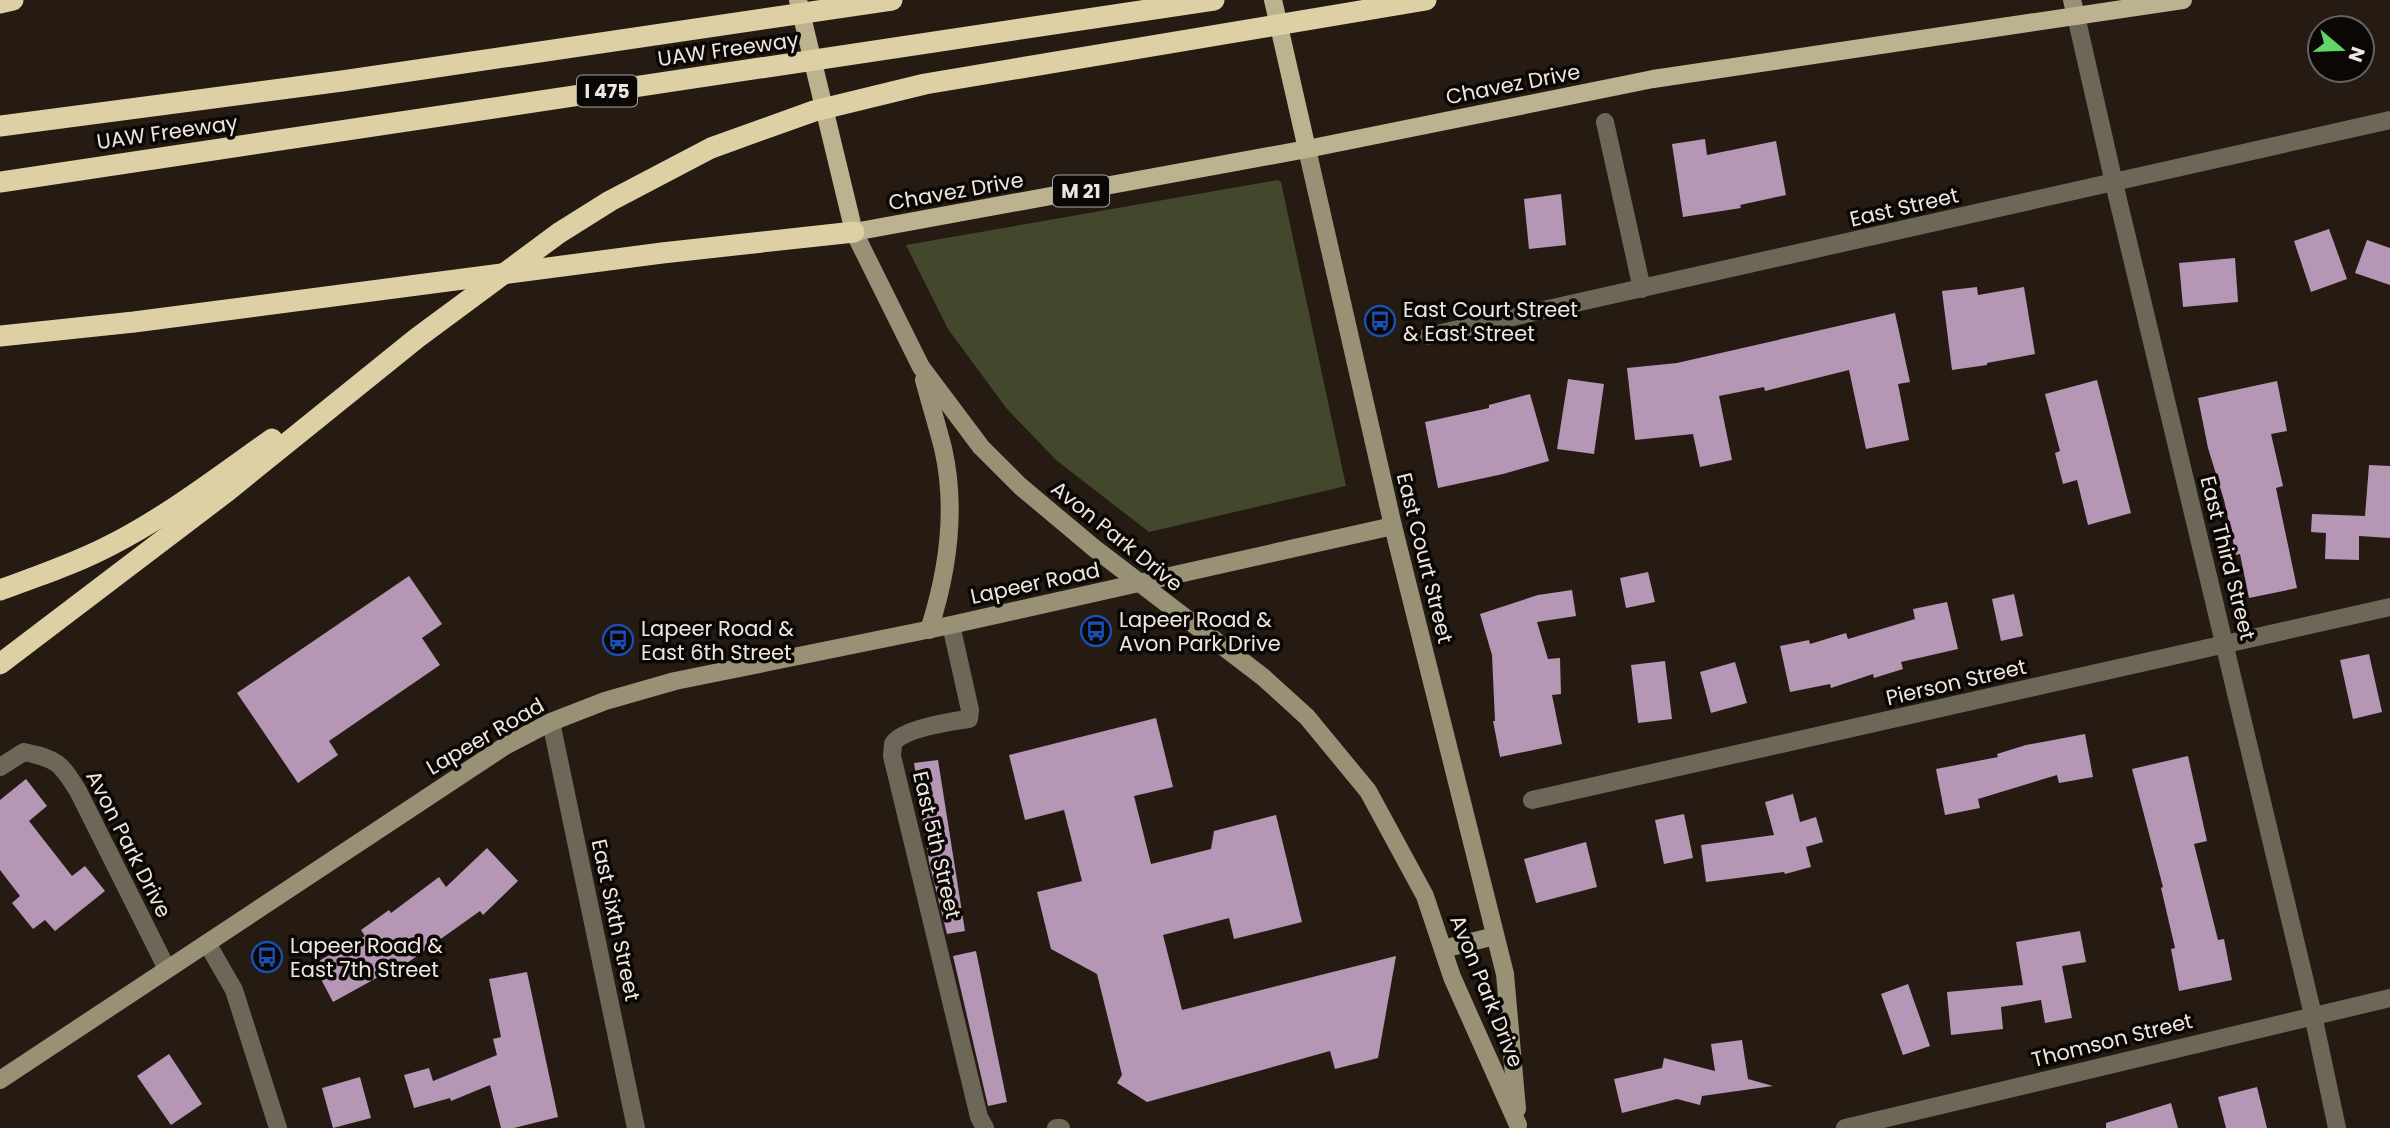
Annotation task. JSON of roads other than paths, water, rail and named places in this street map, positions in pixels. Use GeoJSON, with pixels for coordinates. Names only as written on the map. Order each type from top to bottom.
{"type":"FeatureCollection","features":[{"type":"Feature","properties":{"kind":"highway"},"geometry":{"type":"LineString","coordinates":[[0,3],[13,0]]}},
{"type":"Feature","properties":{"kind":"highway","name":"UAW Freeway"},"geometry":{"type":"LineString","coordinates":[[0,126],[342,81],[892,0]]}},
{"type":"Feature","properties":{"kind":"highway","name":"UAW Freeway"},"geometry":{"type":"LineString","coordinates":[[0,182],[1214,0]]}},
{"type":"Feature","properties":{"kind":"highway"},"geometry":{"type":"LineString","coordinates":[[0,590],[71,564],[108,547],[166,512],[417,338],[558,233],[610,201],[711,148],[814,111],[925,84],[1426,0]]}},
{"type":"Feature","properties":{"kind":"highway"},"geometry":{"type":"LineString","coordinates":[[0,336],[134,322],[662,253],[855,232]]}},
{"type":"Feature","properties":{"kind":"highway"},"geometry":{"type":"LineString","coordinates":[[0,664],[225,494],[417,338]]}},
{"type":"Feature","properties":{"kind":"main road"},"geometry":{"type":"LineString","coordinates":[[798,0],[855,232],[920,367],[943,450],[948,482],[948,555],[929,630]]}},
{"type":"Feature","properties":{"kind":"main road","name":"East Court Street"},"geometry":{"type":"LineString","coordinates":[[1273,0],[1393,526],[1505,974],[1519,1127]]}},
{"type":"Feature","properties":{"kind":"main road","name":"Chavez Drive"},"geometry":{"type":"LineString","coordinates":[[855,232],[1307,149],[1653,79],[2074,8],[2183,0]]}},
{"type":"Feature","properties":{"kind":"main road","name":"Avon Park Drive"},"geometry":{"type":"LineString","coordinates":[[920,367],[981,447],[1020,486],[1140,584],[1263,677],[1307,717],[1340,755],[1368,791],[1424,896],[1452,976],[1519,1127]]}},
{"type":"Feature","properties":{"kind":"main road","name":"Lapeer Road"},"geometry":{"type":"LineString","coordinates":[[0,1080],[505,746],[551,722],[605,701],[675,681],[929,630],[1393,526]]}},
{"type":"Feature","properties":{"kind":"main road"},"geometry":{"type":"LineString","coordinates":[[1443,949],[1495,936]]}},
{"type":"Feature","properties":{"kind":"street","name":"East Third Street"},"geometry":{"type":"LineString","coordinates":[[2074,8],[2113,183],[2313,1015],[2337,1128]]}},
{"type":"Feature","properties":{"kind":"street","name":"East Street"},"geometry":{"type":"LineString","coordinates":[[1428,337],[2390,120]]}},
{"type":"Feature","properties":{"kind":"street"},"geometry":{"type":"LineString","coordinates":[[1605,122],[1642,289]]}},
{"type":"Feature","properties":{"kind":"street","name":"Pierson Street"},"geometry":{"type":"LineString","coordinates":[[1532,800],[2390,607]]}},
{"type":"Feature","properties":{"kind":"street","name":"East 5th Street"},"geometry":{"type":"LineString","coordinates":[[951,625],[970,710],[969,719],[943,723],[900,736],[893,745],[892,756],[975,1104],[985,1128]]}},
{"type":"Feature","properties":{"kind":"street","name":"East Sixth Street"},"geometry":{"type":"LineString","coordinates":[[551,722],[636,1128]]}},
{"type":"Feature","properties":{"kind":"street","name":"Avon Park Drive"},"geometry":{"type":"LineString","coordinates":[[0,767],[24,752],[50,758],[63,767],[78,791],[167,969]]}},
{"type":"Feature","properties":{"kind":"street"},"geometry":{"type":"LineString","coordinates":[[206,943],[234,990],[278,1128]]}},
{"type":"Feature","properties":{"kind":"street","name":"Thomson Street"},"geometry":{"type":"LineString","coordinates":[[1845,1128],[2390,998]]}},
{"type":"Feature","properties":{"kind":"place","name":"East Court Street & East Street"},"geometry":{"type":"Point","coordinates":[1380,321]}},
{"type":"Feature","properties":{"kind":"place","name":"Lapeer Road & Avon Park Drive"},"geometry":{"type":"Point","coordinates":[1096,631]}},
{"type":"Feature","properties":{"kind":"place","name":"Lapeer Road & East 6th Street"},"geometry":{"type":"Point","coordinates":[618,640]}},
{"type":"Feature","properties":{"kind":"place","name":"Lapeer Road & East 7th Street"},"geometry":{"type":"Point","coordinates":[267,957]}}]}
